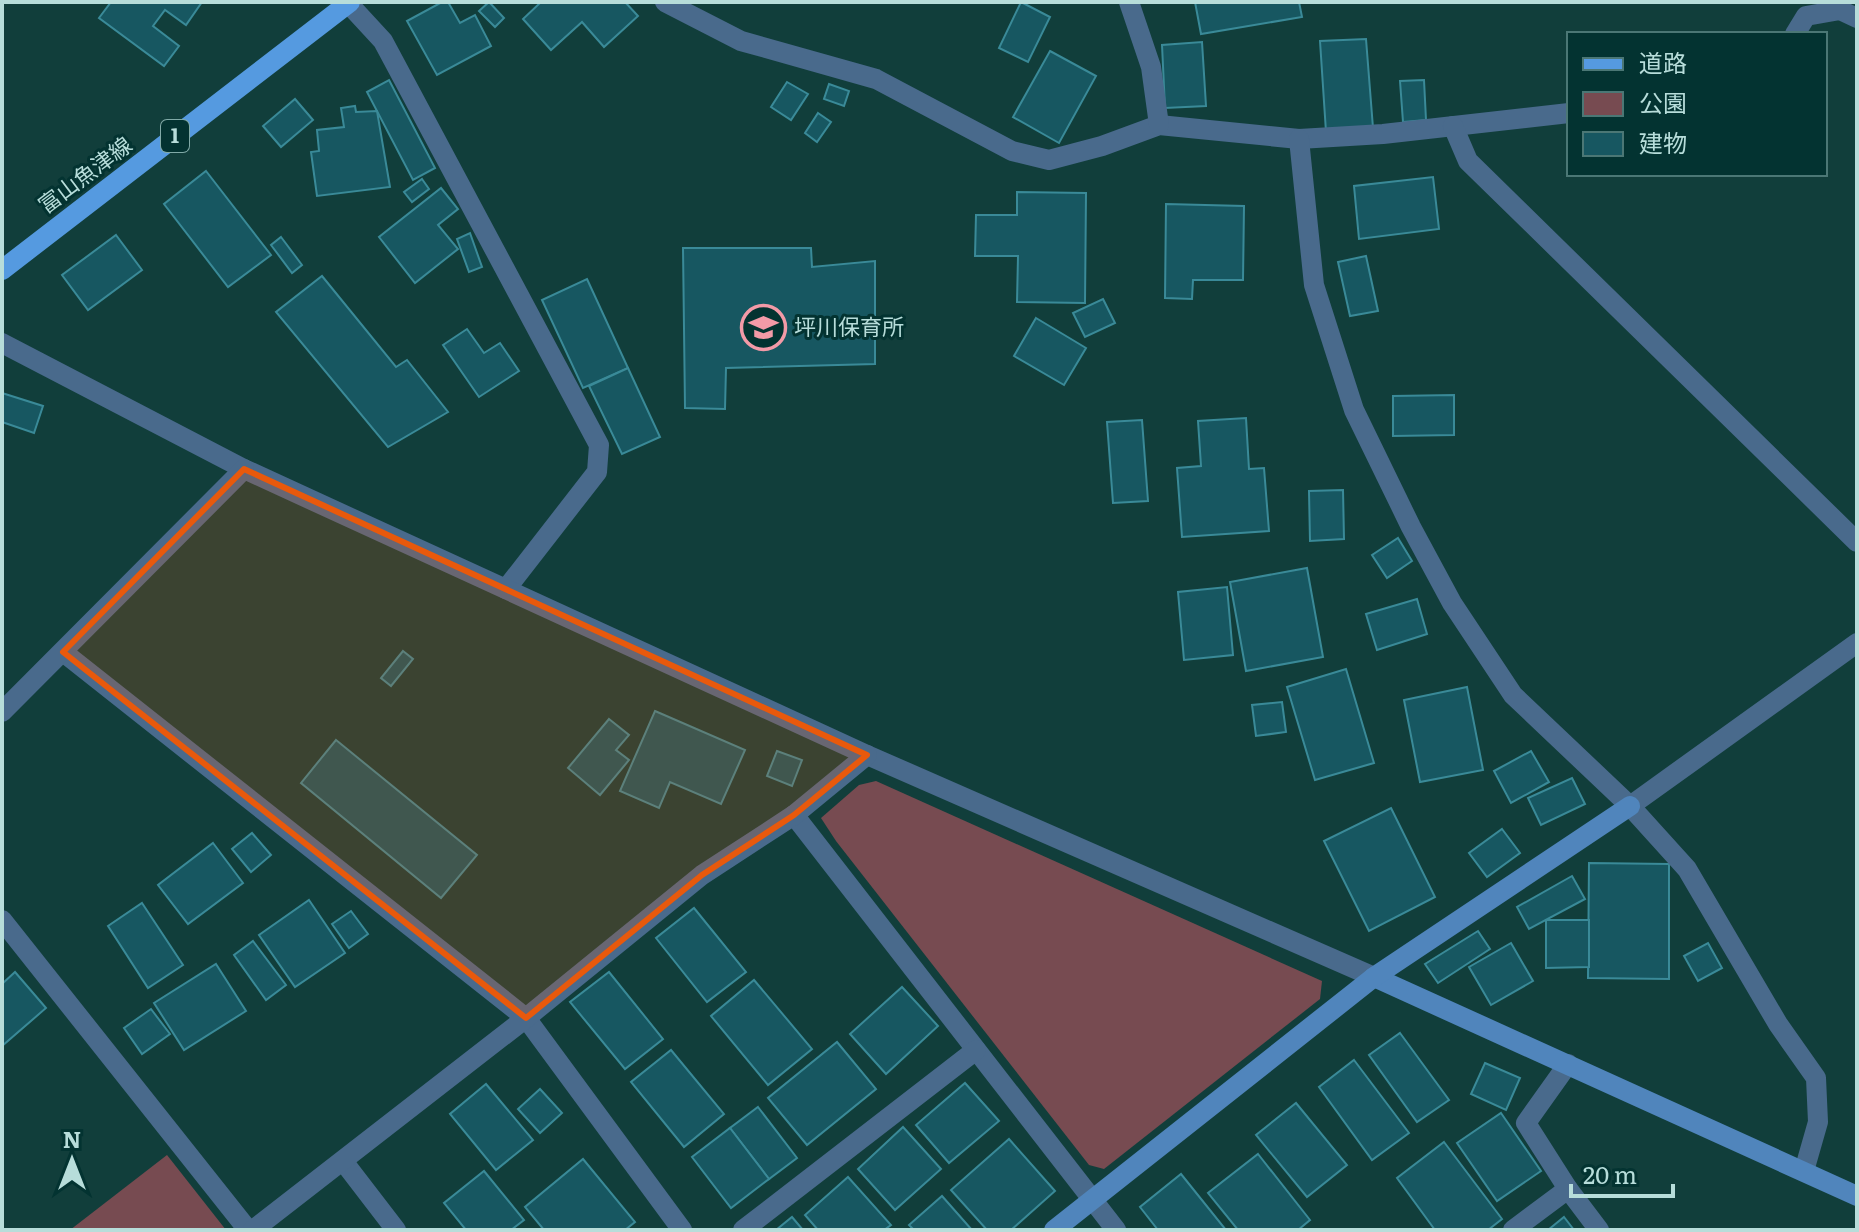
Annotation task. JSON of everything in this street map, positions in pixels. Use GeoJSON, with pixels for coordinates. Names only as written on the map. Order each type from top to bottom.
{"type":"FeatureCollection","features":[{"type":"Feature","properties":{"kind":"main road","name":"富山魚津線"},"geometry":{"type":"LineString","coordinates":[[2,270],[349,2]]}},
{"type":"Feature","properties":{"kind":"street"},"geometry":{"type":"LineString","coordinates":[[349,2],[383,41],[599,445],[597,472],[506,589]]}},
{"type":"Feature","properties":{"kind":"street"},"geometry":{"type":"LineString","coordinates":[[665,2],[741,41],[876,79],[1012,151],[1049,160],[1102,146],[1159,125],[1299,139],[1383,134],[1567,113]]}},
{"type":"Feature","properties":{"kind":"street"},"geometry":{"type":"LineString","coordinates":[[1129,2],[1151,67],[1159,125]]}},
{"type":"Feature","properties":{"kind":"street"},"geometry":{"type":"LineString","coordinates":[[1796,32],[1806,16],[1840,10],[1857,18]]}},
{"type":"Feature","properties":{"kind":"street"},"geometry":{"type":"LineString","coordinates":[[1453,126],[1468,161],[1857,542]]}},
{"type":"Feature","properties":{"kind":"street"},"geometry":{"type":"LineString","coordinates":[[1299,139],[1314,285],[1354,410],[1411,527],[1452,603],[1513,695],[1630,806],[1687,869],[1778,1024],[1816,1078],[1818,1122],[1804,1171]]}},
{"type":"Feature","properties":{"kind":"street"},"geometry":{"type":"LineString","coordinates":[[2,343],[244,469],[867,755],[1374,977],[1857,1196]]}},
{"type":"Feature","properties":{"kind":"street"},"geometry":{"type":"LineString","coordinates":[[2,712],[244,469]]}},
{"type":"Feature","properties":{"kind":"street"},"geometry":{"type":"LineString","coordinates":[[1054,1230],[1374,977],[1630,806],[1857,643]]}},
{"type":"Feature","properties":{"kind":"street"},"geometry":{"type":"LineString","coordinates":[[63,652],[526,1018],[682,1230]]}},
{"type":"Feature","properties":{"kind":"street"},"geometry":{"type":"LineString","coordinates":[[2,920],[10,945],[251,1230],[526,1018],[702,875],[794,815],[867,755]]}},
{"type":"Feature","properties":{"kind":"street"},"geometry":{"type":"LineString","coordinates":[[794,815],[1116,1230]]}},
{"type":"Feature","properties":{"kind":"street"},"geometry":{"type":"LineString","coordinates":[[743,1230],[976,1050]]}},
{"type":"Feature","properties":{"kind":"street"},"geometry":{"type":"LineString","coordinates":[[1568,1064],[1526,1123],[1568,1189],[1599,1230]]}},
{"type":"Feature","properties":{"kind":"street"},"geometry":{"type":"LineString","coordinates":[[343,1161],[396,1230]]}},
{"type":"Feature","properties":{"kind":"street"},"geometry":{"type":"LineString","coordinates":[[1513,1230],[1568,1189]]}},
{"type":"Feature","properties":{"kind":"highlighted area"},"geometry":{"type":"Polygon","coordinates":[[[244,469],[867,755],[794,815],[702,875],[526,1018],[63,652],[244,469]]]}},
{"type":"Feature","properties":{"kind":"green space"},"geometry":{"type":"Polygon","coordinates":[[[876,781],[1322,981],[1320,999],[1104,1169],[1089,1165],[821,818],[859,785],[876,781]]]}},
{"type":"Feature","properties":{"kind":"green space"},"geometry":{"type":"Polygon","coordinates":[[[167,1155],[226,1230],[70,1230],[167,1155]]]}},
{"type":"Feature","properties":{"kind":"building"},"geometry":{"type":"Polygon","coordinates":[[[111,2],[202,2],[186,25],[165,10],[153,26],[179,46],[164,66],[99,18],[111,2]]]}},
{"type":"Feature","properties":{"kind":"building"},"geometry":{"type":"Polygon","coordinates":[[[442,2],[448,2],[460,23],[475,15],[491,46],[437,75],[407,21],[442,2]]]}},
{"type":"Feature","properties":{"kind":"building"},"geometry":{"type":"Polygon","coordinates":[[[489,2],[504,18],[495,27],[479,11],[489,2]]]}},
{"type":"Feature","properties":{"kind":"building"},"geometry":{"type":"Polygon","coordinates":[[[541,2],[625,2],[638,16],[604,47],[582,22],[551,50],[523,19],[541,2]]]}},
{"type":"Feature","properties":{"kind":"building"},"geometry":{"type":"Polygon","coordinates":[[[1021,2],[1050,17],[1028,62],[999,48],[1021,2]]]}},
{"type":"Feature","properties":{"kind":"building"},"geometry":{"type":"Polygon","coordinates":[[[1195,2],[1299,2],[1302,17],[1201,34],[1195,2]]]}},
{"type":"Feature","properties":{"kind":"building"},"geometry":{"type":"Polygon","coordinates":[[[1366,39],[1373,128],[1326,132],[1320,41],[1366,39]]]}},
{"type":"Feature","properties":{"kind":"building"},"geometry":{"type":"Polygon","coordinates":[[[1202,42],[1206,106],[1165,108],[1162,45],[1202,42]]]}},
{"type":"Feature","properties":{"kind":"building"},"geometry":{"type":"Polygon","coordinates":[[[1050,51],[1096,76],[1059,143],[1013,117],[1050,51]]]}},
{"type":"Feature","properties":{"kind":"building"},"geometry":{"type":"Polygon","coordinates":[[[389,80],[435,168],[413,180],[367,92],[389,80]]]}},
{"type":"Feature","properties":{"kind":"building"},"geometry":{"type":"Polygon","coordinates":[[[1424,80],[1426,120],[1403,122],[1400,81],[1424,80]]]}},
{"type":"Feature","properties":{"kind":"building"},"geometry":{"type":"Polygon","coordinates":[[[787,82],[808,94],[791,120],[771,107],[787,82]]]}},
{"type":"Feature","properties":{"kind":"building"},"geometry":{"type":"Polygon","coordinates":[[[829,84],[849,91],[844,106],[824,99],[829,84]]]}},
{"type":"Feature","properties":{"kind":"building"},"geometry":{"type":"Polygon","coordinates":[[[295,99],[313,120],[281,147],[263,126],[295,99]]]}},
{"type":"Feature","properties":{"kind":"building"},"geometry":{"type":"Polygon","coordinates":[[[355,106],[356,112],[377,111],[390,187],[317,196],[311,152],[319,151],[317,130],[344,127],[341,108],[355,106]]]}},
{"type":"Feature","properties":{"kind":"building"},"geometry":{"type":"Polygon","coordinates":[[[818,113],[831,122],[817,142],[805,133],[818,113]]]}},
{"type":"Feature","properties":{"kind":"building"},"geometry":{"type":"Polygon","coordinates":[[[206,171],[271,255],[228,287],[164,204],[206,171]]]}},
{"type":"Feature","properties":{"kind":"building"},"geometry":{"type":"Polygon","coordinates":[[[1433,177],[1439,229],[1359,239],[1354,186],[1433,177]]]}},
{"type":"Feature","properties":{"kind":"building"},"geometry":{"type":"Polygon","coordinates":[[[422,179],[429,189],[412,202],[404,192],[422,179]]]}},
{"type":"Feature","properties":{"kind":"building"},"geometry":{"type":"Polygon","coordinates":[[[441,188],[458,209],[438,225],[458,249],[415,283],[379,237],[441,188]]]}},
{"type":"Feature","properties":{"kind":"building"},"geometry":{"type":"Polygon","coordinates":[[[1017,192],[1086,193],[1085,303],[1017,302],[1018,256],[975,256],[976,215],[1017,215],[1017,192]]]}},
{"type":"Feature","properties":{"kind":"building"},"geometry":{"type":"Polygon","coordinates":[[[1166,204],[1244,206],[1243,280],[1193,280],[1192,299],[1165,298],[1166,204]]]}},
{"type":"Feature","properties":{"kind":"building"},"geometry":{"type":"Polygon","coordinates":[[[470,233],[482,267],[469,272],[457,239],[470,233]]]}},
{"type":"Feature","properties":{"kind":"building"},"geometry":{"type":"Polygon","coordinates":[[[116,235],[142,270],[88,310],[62,275],[116,235]]]}},
{"type":"Feature","properties":{"kind":"building"},"geometry":{"type":"Polygon","coordinates":[[[281,237],[302,265],[292,273],[271,245],[281,237]]]}},
{"type":"Feature","properties":{"kind":"building"},"geometry":{"type":"Polygon","coordinates":[[[683,248],[811,248],[812,267],[875,261],[875,364],[726,368],[725,409],[685,408],[683,248]]]}},
{"type":"Feature","properties":{"kind":"building"},"geometry":{"type":"Polygon","coordinates":[[[1366,256],[1378,311],[1350,316],[1338,262],[1366,256]]]}},
{"type":"Feature","properties":{"kind":"building"},"geometry":{"type":"Polygon","coordinates":[[[322,276],[396,367],[407,360],[448,412],[388,447],[276,312],[322,276]]]}},
{"type":"Feature","properties":{"kind":"building"},"geometry":{"type":"Polygon","coordinates":[[[587,279],[628,368],[583,388],[542,300],[587,279]]]}},
{"type":"Feature","properties":{"kind":"building"},"geometry":{"type":"Polygon","coordinates":[[[1103,299],[1115,323],[1085,337],[1073,313],[1103,299]]]}},
{"type":"Feature","properties":{"kind":"building"},"geometry":{"type":"Polygon","coordinates":[[[1036,318],[1086,348],[1064,385],[1014,356],[1036,318]]]}},
{"type":"Feature","properties":{"kind":"building"},"geometry":{"type":"Polygon","coordinates":[[[467,329],[484,353],[500,343],[519,371],[479,397],[443,345],[467,329]]]}},
{"type":"Feature","properties":{"kind":"building"},"geometry":{"type":"Polygon","coordinates":[[[628,368],[660,437],[622,454],[589,386],[628,368]]]}},
{"type":"Feature","properties":{"kind":"building"},"geometry":{"type":"Polygon","coordinates":[[[2,393],[43,406],[34,433],[2,422],[2,393]]]}},
{"type":"Feature","properties":{"kind":"building"},"geometry":{"type":"Polygon","coordinates":[[[1454,395],[1454,435],[1393,436],[1393,396],[1454,395]]]}},
{"type":"Feature","properties":{"kind":"building"},"geometry":{"type":"Polygon","coordinates":[[[1246,418],[1249,469],[1264,468],[1269,531],[1182,537],[1177,468],[1201,466],[1198,421],[1246,418]]]}},
{"type":"Feature","properties":{"kind":"building"},"geometry":{"type":"Polygon","coordinates":[[[1142,420],[1148,501],[1113,503],[1107,422],[1142,420]]]}},
{"type":"Feature","properties":{"kind":"building"},"geometry":{"type":"Polygon","coordinates":[[[1343,490],[1344,539],[1310,541],[1309,491],[1343,490]]]}},
{"type":"Feature","properties":{"kind":"building"},"geometry":{"type":"Polygon","coordinates":[[[1398,538],[1412,561],[1387,578],[1372,555],[1398,538]]]}},
{"type":"Feature","properties":{"kind":"building"},"geometry":{"type":"Polygon","coordinates":[[[1307,568],[1323,657],[1246,671],[1230,582],[1307,568]]]}},
{"type":"Feature","properties":{"kind":"building"},"geometry":{"type":"Polygon","coordinates":[[[1227,587],[1233,655],[1184,660],[1178,592],[1227,587]]]}},
{"type":"Feature","properties":{"kind":"building"},"geometry":{"type":"Polygon","coordinates":[[[1417,599],[1427,634],[1377,650],[1366,614],[1417,599]]]}},
{"type":"Feature","properties":{"kind":"building"},"geometry":{"type":"Polygon","coordinates":[[[403,651],[413,659],[391,686],[381,678],[403,651]]]}},
{"type":"Feature","properties":{"kind":"building"},"geometry":{"type":"Polygon","coordinates":[[[1346,669],[1374,763],[1315,780],[1287,687],[1346,669]]]}},
{"type":"Feature","properties":{"kind":"building"},"geometry":{"type":"Polygon","coordinates":[[[1467,687],[1483,770],[1420,782],[1404,700],[1467,687]]]}},
{"type":"Feature","properties":{"kind":"building"},"geometry":{"type":"Polygon","coordinates":[[[1282,702],[1286,732],[1256,736],[1252,705],[1282,702]]]}},
{"type":"Feature","properties":{"kind":"building"},"geometry":{"type":"Polygon","coordinates":[[[655,711],[745,750],[721,804],[670,782],[659,808],[620,791],[655,711]]]}},
{"type":"Feature","properties":{"kind":"building"},"geometry":{"type":"Polygon","coordinates":[[[609,719],[629,735],[616,750],[629,760],[600,795],[568,768],[609,719]]]}},
{"type":"Feature","properties":{"kind":"building"},"geometry":{"type":"Polygon","coordinates":[[[336,740],[477,855],[441,898],[301,783],[336,740]]]}},
{"type":"Feature","properties":{"kind":"building"},"geometry":{"type":"Polygon","coordinates":[[[777,751],[802,760],[792,786],[767,776],[777,751]]]}},
{"type":"Feature","properties":{"kind":"building"},"geometry":{"type":"Polygon","coordinates":[[[1531,751],[1549,782],[1511,803],[1494,771],[1531,751]]]}},
{"type":"Feature","properties":{"kind":"building"},"geometry":{"type":"Polygon","coordinates":[[[1572,778],[1585,804],[1541,825],[1528,798],[1572,778]]]}},
{"type":"Feature","properties":{"kind":"building"},"geometry":{"type":"Polygon","coordinates":[[[1391,808],[1435,897],[1369,931],[1324,841],[1391,808]]]}},
{"type":"Feature","properties":{"kind":"building"},"geometry":{"type":"Polygon","coordinates":[[[1502,829],[1520,853],[1487,877],[1469,853],[1502,829]]]}},
{"type":"Feature","properties":{"kind":"building"},"geometry":{"type":"Polygon","coordinates":[[[252,833],[271,855],[251,872],[232,849],[252,833]]]}},
{"type":"Feature","properties":{"kind":"building"},"geometry":{"type":"Polygon","coordinates":[[[213,843],[243,883],[188,924],[158,885],[213,843]]]}},
{"type":"Feature","properties":{"kind":"building"},"geometry":{"type":"Polygon","coordinates":[[[1589,863],[1669,864],[1669,979],[1588,978],[1589,863]]]}},
{"type":"Feature","properties":{"kind":"building"},"geometry":{"type":"Polygon","coordinates":[[[1572,876],[1585,899],[1529,929],[1517,907],[1572,876]]]}},
{"type":"Feature","properties":{"kind":"building"},"geometry":{"type":"Polygon","coordinates":[[[309,900],[345,953],[295,987],[259,935],[309,900]]]}},
{"type":"Feature","properties":{"kind":"building"},"geometry":{"type":"Polygon","coordinates":[[[142,903],[183,965],[148,988],[108,926],[142,903]]]}},
{"type":"Feature","properties":{"kind":"building"},"geometry":{"type":"Polygon","coordinates":[[[694,908],[746,972],[707,1002],[656,938],[694,908]]]}},
{"type":"Feature","properties":{"kind":"building"},"geometry":{"type":"Polygon","coordinates":[[[351,911],[368,934],[349,948],[332,924],[351,911]]]}},
{"type":"Feature","properties":{"kind":"building"},"geometry":{"type":"Polygon","coordinates":[[[1546,920],[1589,920],[1589,967],[1546,968],[1546,920]]]}},
{"type":"Feature","properties":{"kind":"building"},"geometry":{"type":"Polygon","coordinates":[[[1478,931],[1490,949],[1438,983],[1425,964],[1478,931]]]}},
{"type":"Feature","properties":{"kind":"building"},"geometry":{"type":"Polygon","coordinates":[[[253,941],[286,985],[266,1000],[234,955],[253,941]]]}},
{"type":"Feature","properties":{"kind":"building"},"geometry":{"type":"Polygon","coordinates":[[[1511,943],[1533,981],[1491,1005],[1469,967],[1511,943]]]}},
{"type":"Feature","properties":{"kind":"building"},"geometry":{"type":"Polygon","coordinates":[[[1708,943],[1722,968],[1698,981],[1684,956],[1708,943]]]}},
{"type":"Feature","properties":{"kind":"building"},"geometry":{"type":"Polygon","coordinates":[[[216,964],[246,1011],[184,1050],[154,1003],[216,964]]]}},
{"type":"Feature","properties":{"kind":"building"},"geometry":{"type":"Polygon","coordinates":[[[15,972],[46,1008],[2,1046],[2,984],[15,972]]]}},
{"type":"Feature","properties":{"kind":"building"},"geometry":{"type":"Polygon","coordinates":[[[609,972],[663,1039],[625,1069],[570,1002],[609,972]]]}},
{"type":"Feature","properties":{"kind":"building"},"geometry":{"type":"Polygon","coordinates":[[[754,980],[812,1049],[768,1085],[711,1016],[754,980]]]}},
{"type":"Feature","properties":{"kind":"building"},"geometry":{"type":"Polygon","coordinates":[[[902,987],[938,1026],[886,1074],[850,1034],[902,987]]]}},
{"type":"Feature","properties":{"kind":"building"},"geometry":{"type":"Polygon","coordinates":[[[151,1009],[170,1034],[142,1054],[124,1028],[151,1009]]]}},
{"type":"Feature","properties":{"kind":"building"},"geometry":{"type":"Polygon","coordinates":[[[1400,1033],[1449,1100],[1417,1122],[1369,1055],[1400,1033]]]}},
{"type":"Feature","properties":{"kind":"building"},"geometry":{"type":"Polygon","coordinates":[[[837,1042],[876,1089],[807,1145],[768,1098],[837,1042]]]}},
{"type":"Feature","properties":{"kind":"building"},"geometry":{"type":"Polygon","coordinates":[[[671,1050],[724,1114],[684,1147],[631,1082],[671,1050]]]}},
{"type":"Feature","properties":{"kind":"building"},"geometry":{"type":"Polygon","coordinates":[[[1354,1060],[1409,1133],[1372,1160],[1319,1087],[1354,1060]]]}},
{"type":"Feature","properties":{"kind":"building"},"geometry":{"type":"Polygon","coordinates":[[[1485,1063],[1520,1078],[1506,1110],[1471,1094],[1485,1063]]]}},
{"type":"Feature","properties":{"kind":"building"},"geometry":{"type":"Polygon","coordinates":[[[965,1083],[999,1121],[949,1163],[916,1125],[965,1083]]]}},
{"type":"Feature","properties":{"kind":"building"},"geometry":{"type":"Polygon","coordinates":[[[486,1084],[533,1140],[496,1170],[450,1114],[486,1084]]]}},
{"type":"Feature","properties":{"kind":"building"},"geometry":{"type":"Polygon","coordinates":[[[540,1089],[562,1113],[540,1133],[518,1109],[540,1089]]]}},
{"type":"Feature","properties":{"kind":"building"},"geometry":{"type":"Polygon","coordinates":[[[1296,1103],[1347,1165],[1307,1197],[1256,1135],[1296,1103]]]}},
{"type":"Feature","properties":{"kind":"building"},"geometry":{"type":"Polygon","coordinates":[[[758,1107],[797,1158],[769,1179],[730,1128],[758,1107]]]}},
{"type":"Feature","properties":{"kind":"building"},"geometry":{"type":"Polygon","coordinates":[[[1501,1113],[1541,1171],[1497,1201],[1457,1143],[1501,1113]]]}},
{"type":"Feature","properties":{"kind":"building"},"geometry":{"type":"Polygon","coordinates":[[[903,1127],[941,1169],[895,1210],[858,1169],[903,1127]]]}},
{"type":"Feature","properties":{"kind":"building"},"geometry":{"type":"Polygon","coordinates":[[[730,1128],[769,1179],[731,1208],[692,1157],[730,1128]]]}},
{"type":"Feature","properties":{"kind":"building"},"geometry":{"type":"Polygon","coordinates":[[[1009,1139],[1055,1191],[1011,1230],[987,1230],[951,1190],[1009,1139]]]}},
{"type":"Feature","properties":{"kind":"building"},"geometry":{"type":"Polygon","coordinates":[[[1444,1142],[1502,1219],[1488,1230],[1435,1230],[1397,1178],[1444,1142]]]}},
{"type":"Feature","properties":{"kind":"building"},"geometry":{"type":"Polygon","coordinates":[[[1258,1154],[1310,1220],[1298,1230],[1238,1230],[1208,1193],[1258,1154]]]}},
{"type":"Feature","properties":{"kind":"building"},"geometry":{"type":"Polygon","coordinates":[[[583,1159],[635,1222],[625,1230],[544,1230],[525,1207],[583,1159]]]}},
{"type":"Feature","properties":{"kind":"building"},"geometry":{"type":"Polygon","coordinates":[[[484,1171],[524,1220],[511,1230],[466,1230],[444,1203],[484,1171]]]}},
{"type":"Feature","properties":{"kind":"building"},"geometry":{"type":"Polygon","coordinates":[[[1181,1174],[1226,1230],[1158,1230],[1140,1207],[1181,1174]]]}},
{"type":"Feature","properties":{"kind":"building"},"geometry":{"type":"Polygon","coordinates":[[[848,1177],[891,1225],[884,1230],[818,1230],[805,1215],[848,1177]]]}},
{"type":"Feature","properties":{"kind":"building"},"geometry":{"type":"Polygon","coordinates":[[[942,1196],[972,1230],[914,1230],[909,1225],[942,1196]]]}},
{"type":"Feature","properties":{"kind":"building"},"geometry":{"type":"Polygon","coordinates":[[[792,1217],[803,1230],[776,1230],[792,1217]]]}},
{"type":"Feature","properties":{"kind":"building"},"geometry":{"type":"Polygon","coordinates":[[[1564,1217],[1574,1230],[1548,1230],[1564,1217]]]}},
{"type":"Feature","properties":{"kind":"place","name":"坪川保育所"},"geometry":{"type":"Point","coordinates":[763,327]}}]}
